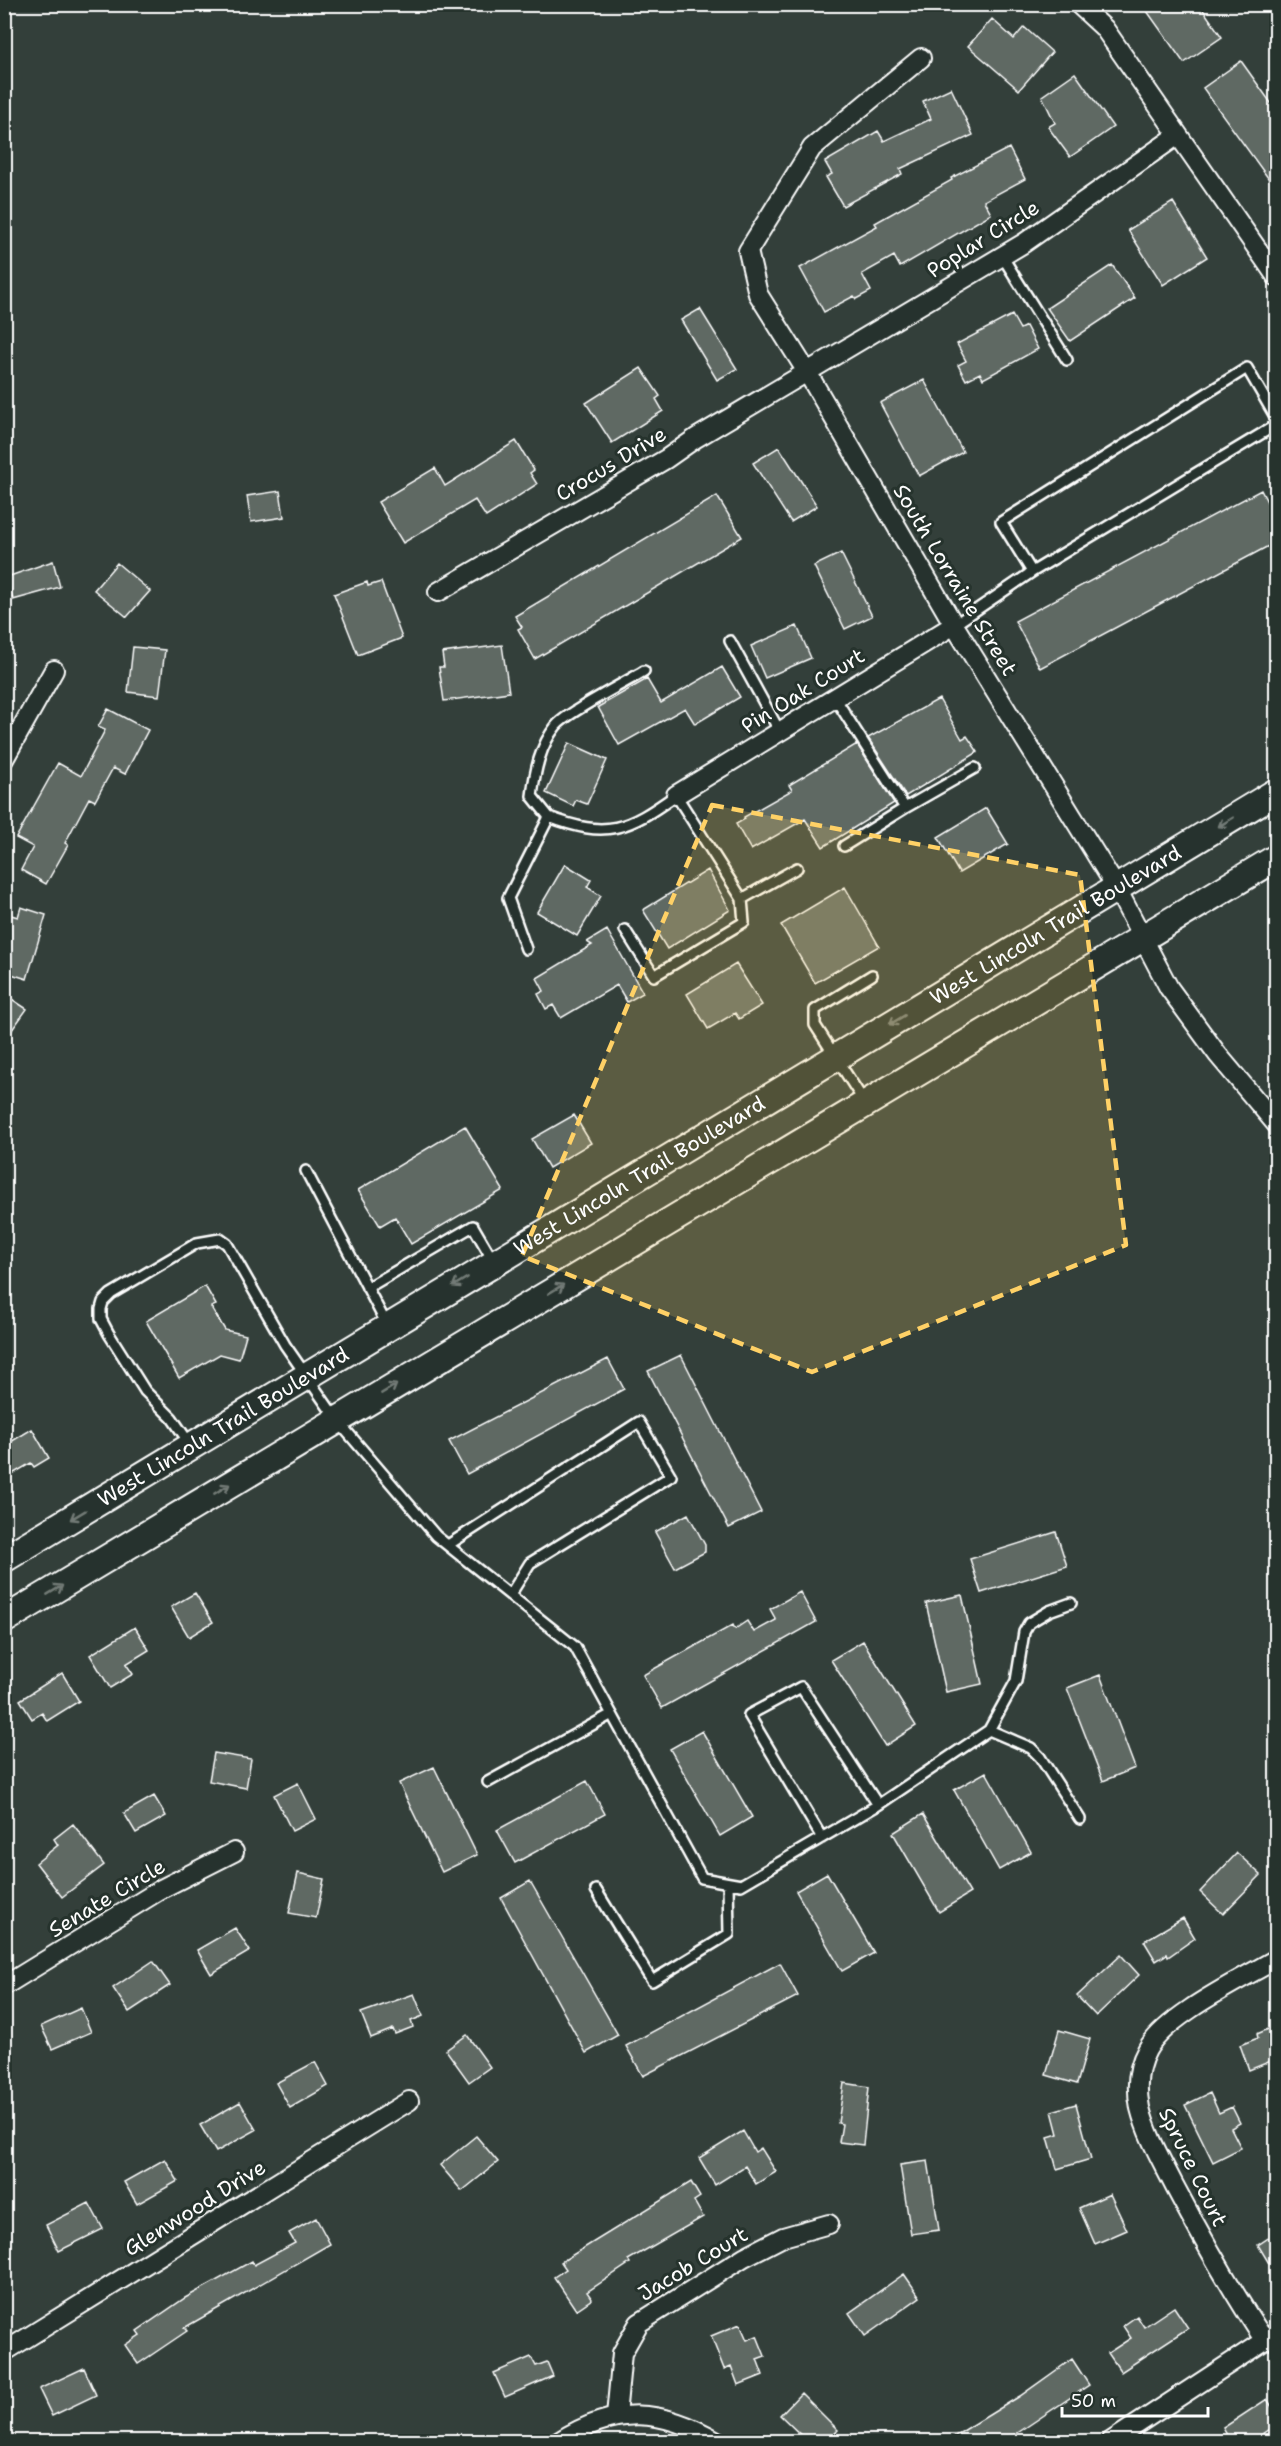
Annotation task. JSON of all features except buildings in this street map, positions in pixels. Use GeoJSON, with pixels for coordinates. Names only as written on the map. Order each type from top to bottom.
{"type":"FeatureCollection","features":[{"type":"Feature","properties":{"kind":"main road","name":"West Lincoln Trail Boulevard"},"geometry":{"type":"LineString","coordinates":[[4,1559],[1276,792]]}},
{"type":"Feature","properties":{"kind":"main road"},"geometry":{"type":"LineString","coordinates":[[4,1620],[1276,858]]}},
{"type":"Feature","properties":{"kind":"street"},"geometry":{"type":"LineString","coordinates":[[1078,4],[1104,28],[1276,276]]}},
{"type":"Feature","properties":{"kind":"street","name":"South Lorraine Street"},"geometry":{"type":"LineString","coordinates":[[921,58],[812,148],[748,251],[758,294],[807,372],[954,625],[1116,887],[1169,988],[1218,1055],[1276,1124]]}},
{"type":"Feature","properties":{"kind":"street","name":"Poplar Circle"},"geometry":{"type":"LineString","coordinates":[[807,372],[1002,256],[1178,135]]}},
{"type":"Feature","properties":{"kind":"street","name":"Crocus Drive"},"geometry":{"type":"LineString","coordinates":[[438,592],[666,459],[696,438],[807,372]]}},
{"type":"Feature","properties":{"kind":"street","name":"Pin Oak Court"},"geometry":{"type":"LineString","coordinates":[[676,795],[954,625]]}},
{"type":"Feature","properties":{"kind":"street"},"geometry":{"type":"LineString","coordinates":[[4,759],[54,670]]}},
{"type":"Feature","properties":{"kind":"street","name":"Senate Circle"},"geometry":{"type":"LineString","coordinates":[[4,1986],[164,1888],[234,1851]]}},
{"type":"Feature","properties":{"kind":"street","name":"Spruce Court"},"geometry":{"type":"LineString","coordinates":[[1270,2337],[1224,2280],[1153,2144],[1140,2107],[1137,2087],[1140,2067],[1147,2049],[1174,2020],[1276,1959]]}},
{"type":"Feature","properties":{"kind":"street","name":"Glenwood Drive"},"geometry":{"type":"LineString","coordinates":[[4,2352],[409,2101]]}},
{"type":"Feature","properties":{"kind":"street","name":"Jacob Court"},"geometry":{"type":"LineString","coordinates":[[616,2416],[622,2353],[639,2323],[744,2257],[783,2237],[829,2224]]}},
{"type":"Feature","properties":{"kind":"street"},"geometry":{"type":"LineString","coordinates":[[1110,2442],[1270,2337]]}},
{"type":"Feature","properties":{"kind":"street"},"geometry":{"type":"LineString","coordinates":[[558,2442],[590,2424],[616,2416],[642,2414],[669,2418],[695,2427],[719,2442]]}},
{"type":"Feature","properties":{"kind":"lane"},"geometry":{"type":"LineString","coordinates":[[1002,256],[1067,360]]}},
{"type":"Feature","properties":{"kind":"lane"},"geometry":{"type":"LineString","coordinates":[[1032,572],[1001,522],[1247,368],[1276,418]]}},
{"type":"Feature","properties":{"kind":"lane"},"geometry":{"type":"LineString","coordinates":[[954,625],[1032,572],[1276,425]]}},
{"type":"Feature","properties":{"kind":"lane"},"geometry":{"type":"LineString","coordinates":[[730,641],[780,732]]}},
{"type":"Feature","properties":{"kind":"lane"},"geometry":{"type":"LineString","coordinates":[[625,930],[654,976],[744,922],[742,899],[676,795],[650,814],[621,828],[596,830],[570,825],[549,817],[532,796],[536,769],[545,745],[558,724],[644,671]]}},
{"type":"Feature","properties":{"kind":"lane"},"geometry":{"type":"LineString","coordinates":[[835,698],[905,808]]}},
{"type":"Feature","properties":{"kind":"lane"},"geometry":{"type":"LineString","coordinates":[[844,846],[975,768]]}},
{"type":"Feature","properties":{"kind":"lane"},"geometry":{"type":"LineString","coordinates":[[526,949],[508,898],[549,817]]}},
{"type":"Feature","properties":{"kind":"lane"},"geometry":{"type":"LineString","coordinates":[[742,899],[796,868]]}},
{"type":"Feature","properties":{"kind":"lane"},"geometry":{"type":"LineString","coordinates":[[865,1103],[815,1025],[815,1010],[872,975]]}},
{"type":"Feature","properties":{"kind":"lane"},"geometry":{"type":"LineString","coordinates":[[306,1171],[388,1327]]}},
{"type":"Feature","properties":{"kind":"lane"},"geometry":{"type":"LineString","coordinates":[[367,1288],[473,1226],[494,1262]]}},
{"type":"Feature","properties":{"kind":"lane"},"geometry":{"type":"LineString","coordinates":[[192,1447],[172,1418],[145,1391],[109,1335],[101,1310],[103,1302],[111,1294],[197,1243],[220,1239],[227,1244],[285,1345],[337,1420],[436,1536],[575,1647],[702,1878],[728,1883],[741,1885],[822,1838],[878,1805],[989,1730],[1016,1681],[1024,1632],[1029,1623],[1049,1611],[1071,1604]]}},
{"type":"Feature","properties":{"kind":"lane"},"geometry":{"type":"LineString","coordinates":[[448,1545],[639,1422],[671,1476],[530,1563],[510,1595]]}},
{"type":"Feature","properties":{"kind":"lane"},"geometry":{"type":"LineString","coordinates":[[822,1838],[749,1714],[801,1687],[878,1805]]}},
{"type":"Feature","properties":{"kind":"lane"},"geometry":{"type":"LineString","coordinates":[[488,1782],[612,1714]]}},
{"type":"Feature","properties":{"kind":"lane"},"geometry":{"type":"LineString","coordinates":[[989,1730],[1031,1748],[1040,1757],[1080,1819]]}},
{"type":"Feature","properties":{"kind":"lane"},"geometry":{"type":"LineString","coordinates":[[596,1890],[652,1981],[729,1934],[728,1883]]}},
{"type":"Feature","properties":{"kind":"highlighted area"},"geometry":{"type":"Polygon","coordinates":[[[712,805],[1080,875],[1126,1245],[812,1372],[522,1256],[712,805]]]}}]}
